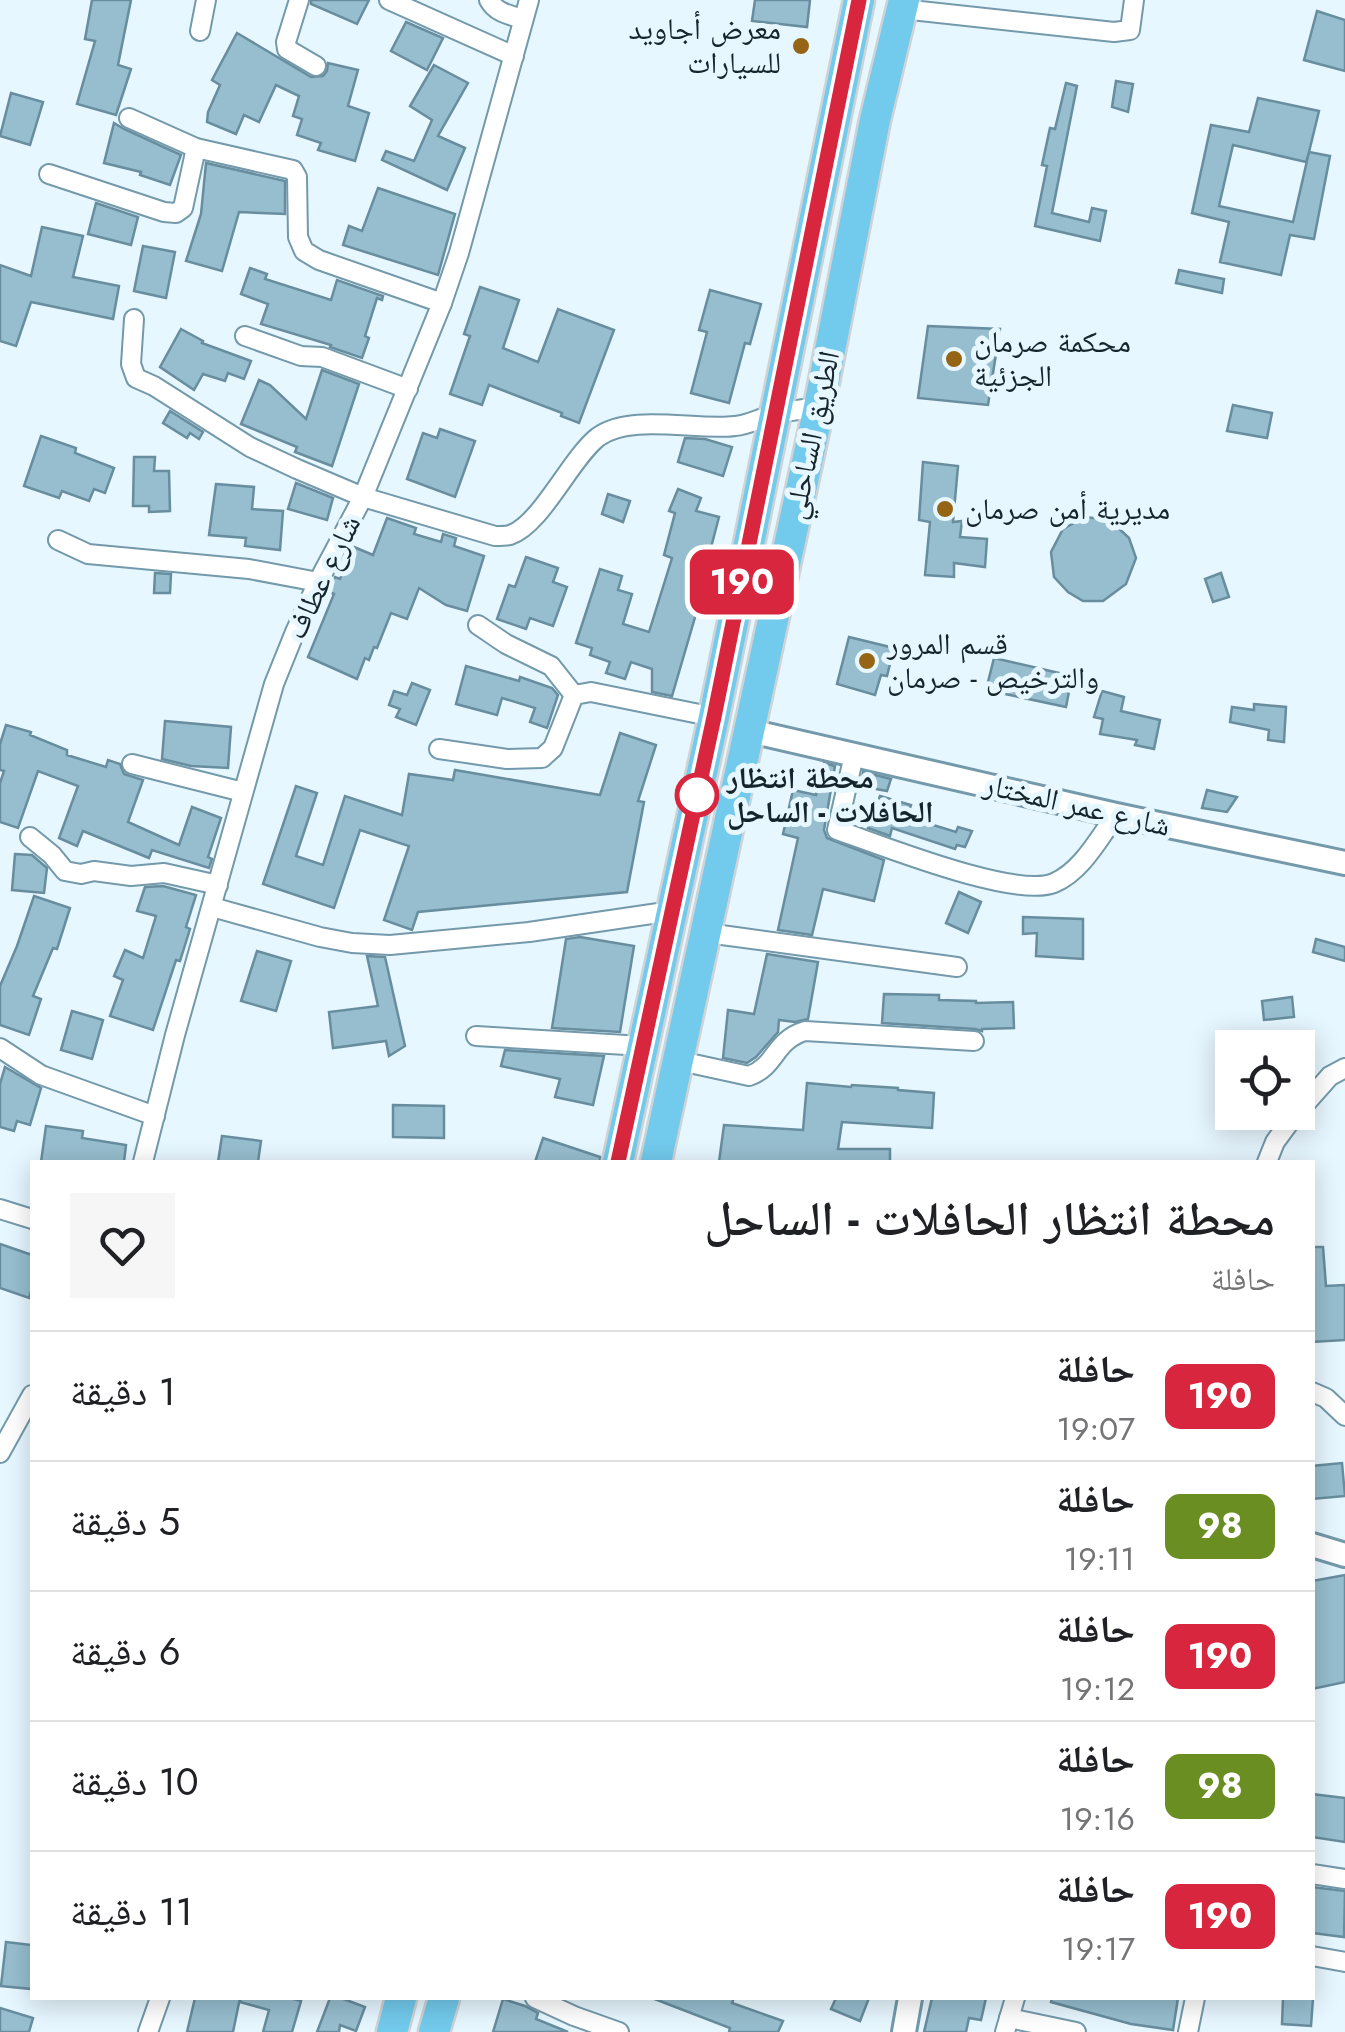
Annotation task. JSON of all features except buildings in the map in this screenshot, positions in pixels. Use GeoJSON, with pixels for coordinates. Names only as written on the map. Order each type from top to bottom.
{"type":"FeatureCollection","features":[{"type":"Feature","properties":{"kind":"highway","name":"الطريق الساحلي"},"geometry":{"type":"LineString","coordinates":[[618,1160],[714,717],[859,0]]}},
{"type":"Feature","properties":{"kind":"highway","name":"الطريق الساحلي"},"geometry":{"type":"LineString","coordinates":[[656,1160],[750,731],[875,120],[903,5]]}},
{"type":"Feature","properties":{"kind":"highway"},"geometry":{"type":"LineString","coordinates":[[392,2032],[401,2000]]}},
{"type":"Feature","properties":{"kind":"highway"},"geometry":{"type":"LineString","coordinates":[[434,2032],[443,2000]]}},
{"type":"Feature","properties":{"kind":"street"},"geometry":{"type":"LineString","coordinates":[[200,31],[206,0]]}},
{"type":"Feature","properties":{"kind":"street"},"geometry":{"type":"LineString","coordinates":[[299,0],[287,48],[316,66]]}},
{"type":"Feature","properties":{"kind":"street"},"geometry":{"type":"LineString","coordinates":[[389,0],[514,56]]}},
{"type":"Feature","properties":{"kind":"street"},"geometry":{"type":"LineString","coordinates":[[489,0],[503,13],[523,19]]}},
{"type":"Feature","properties":{"kind":"street","name":"شارع عطاف"},"geometry":{"type":"LineString","coordinates":[[144,1160],[274,684],[294,632],[363,498],[442,303],[529,0]]}},
{"type":"Feature","properties":{"kind":"street"},"geometry":{"type":"LineString","coordinates":[[903,5],[1114,32],[1130,30],[1134,0]]}},
{"type":"Feature","properties":{"kind":"street"},"geometry":{"type":"LineString","coordinates":[[129,118],[196,148],[293,170],[298,177],[298,237],[304,251],[319,260],[442,303]]}},
{"type":"Feature","properties":{"kind":"street"},"geometry":{"type":"LineString","coordinates":[[50,174],[176,214],[182,208],[196,148]]}},
{"type":"Feature","properties":{"kind":"street"},"geometry":{"type":"LineString","coordinates":[[134,320],[131,364],[136,378],[250,448],[363,498],[495,536],[509,536],[521,529],[584,452],[599,437],[617,428],[636,424],[737,426],[818,407]]}},
{"type":"Feature","properties":{"kind":"street"},"geometry":{"type":"LineString","coordinates":[[245,336],[301,356],[322,357],[408,389]]}},
{"type":"Feature","properties":{"kind":"street"},"geometry":{"type":"LineString","coordinates":[[58,540],[88,554],[249,569],[318,582]]}},
{"type":"Feature","properties":{"kind":"street"},"geometry":{"type":"LineString","coordinates":[[478,625],[551,666],[574,695]]}},
{"type":"Feature","properties":{"kind":"street"},"geometry":{"type":"LineString","coordinates":[[574,695],[591,692],[714,717]]}},
{"type":"Feature","properties":{"kind":"street"},"geometry":{"type":"LineString","coordinates":[[439,749],[507,759],[542,758],[553,748],[574,695]]}},
{"type":"Feature","properties":{"kind":"street","name":"شارع عمر المختار"},"geometry":{"type":"LineString","coordinates":[[750,731],[1345,863]]}},
{"type":"Feature","properties":{"kind":"street"},"geometry":{"type":"LineString","coordinates":[[854,755],[837,830],[997,883],[1034,886],[1055,882],[1082,861],[1116,815]]}},
{"type":"Feature","properties":{"kind":"street"},"geometry":{"type":"LineString","coordinates":[[132,764],[244,792]]}},
{"type":"Feature","properties":{"kind":"street"},"geometry":{"type":"LineString","coordinates":[[30,837],[65,871],[131,876],[164,873],[218,886]]}},
{"type":"Feature","properties":{"kind":"street"},"geometry":{"type":"LineString","coordinates":[[212,907],[320,937],[390,945],[529,932],[672,911]]}},
{"type":"Feature","properties":{"kind":"street"},"geometry":{"type":"LineString","coordinates":[[707,933],[957,966]]}},
{"type":"Feature","properties":{"kind":"street"},"geometry":{"type":"LineString","coordinates":[[680,1061],[749,1076],[759,1073],[785,1039],[805,1031],[974,1041]]}},
{"type":"Feature","properties":{"kind":"street"},"geometry":{"type":"LineString","coordinates":[[476,1036],[643,1046]]}},
{"type":"Feature","properties":{"kind":"street"},"geometry":{"type":"LineString","coordinates":[[0,1048],[42,1075],[155,1116]]}},
{"type":"Feature","properties":{"kind":"street"},"geometry":{"type":"LineString","coordinates":[[1315,1092],[1330,1076],[1345,1068]]}},
{"type":"Feature","properties":{"kind":"street"},"geometry":{"type":"LineString","coordinates":[[1268,1160],[1283,1130]]}},
{"type":"Feature","properties":{"kind":"street"},"geometry":{"type":"LineString","coordinates":[[0,1209],[30,1218]]}},
{"type":"Feature","properties":{"kind":"street"},"geometry":{"type":"LineString","coordinates":[[1315,1393],[1345,1416]]}},
{"type":"Feature","properties":{"kind":"street"},"geometry":{"type":"LineString","coordinates":[[0,1453],[30,1399]]}},
{"type":"Feature","properties":{"kind":"street"},"geometry":{"type":"LineString","coordinates":[[1315,1546],[1345,1556]]}},
{"type":"Feature","properties":{"kind":"street"},"geometry":{"type":"LineString","coordinates":[[1315,1874],[1345,1879]]}},
{"type":"Feature","properties":{"kind":"street"},"geometry":{"type":"LineString","coordinates":[[1315,1957],[1345,1962]]}},
{"type":"Feature","properties":{"kind":"street"},"geometry":{"type":"LineString","coordinates":[[148,2032],[159,2000]]}},
{"type":"Feature","properties":{"kind":"street"},"geometry":{"type":"LineString","coordinates":[[539,2000],[619,2032]]}},
{"type":"Feature","properties":{"kind":"street"},"geometry":{"type":"LineString","coordinates":[[904,2032],[910,2000]]}},
{"type":"Feature","properties":{"kind":"street"},"geometry":{"type":"LineString","coordinates":[[1014,2000],[1007,2025],[1076,2032]]}},
{"type":"Feature","properties":{"kind":"street"},"geometry":{"type":"LineString","coordinates":[[1188,2032],[1195,2000]]}},
{"type":"Feature","properties":{"kind":"bus line","name":"190"},"geometry":{"type":"LineString","coordinates":[[618,1160],[714,717],[859,0]]}},
{"type":"Feature","properties":{"kind":"place","name":"معرض أجاويد للسيارات"},"geometry":{"type":"Point","coordinates":[801,46]}},
{"type":"Feature","properties":{"kind":"place","name":"محكمة صرمان الجزئية"},"geometry":{"type":"Point","coordinates":[954,359]}},
{"type":"Feature","properties":{"kind":"place","name":"مديرية أمن صرمان"},"geometry":{"type":"Point","coordinates":[945,509]}},
{"type":"Feature","properties":{"kind":"place","name":"قسم المرور والترخيص - صرمان"},"geometry":{"type":"Point","coordinates":[867,661]}},
{"type":"Feature","properties":{"kind":"place","name":"محطة انتظار الحافلات - الساحل"},"geometry":{"type":"Point","coordinates":[697,795]}}]}
